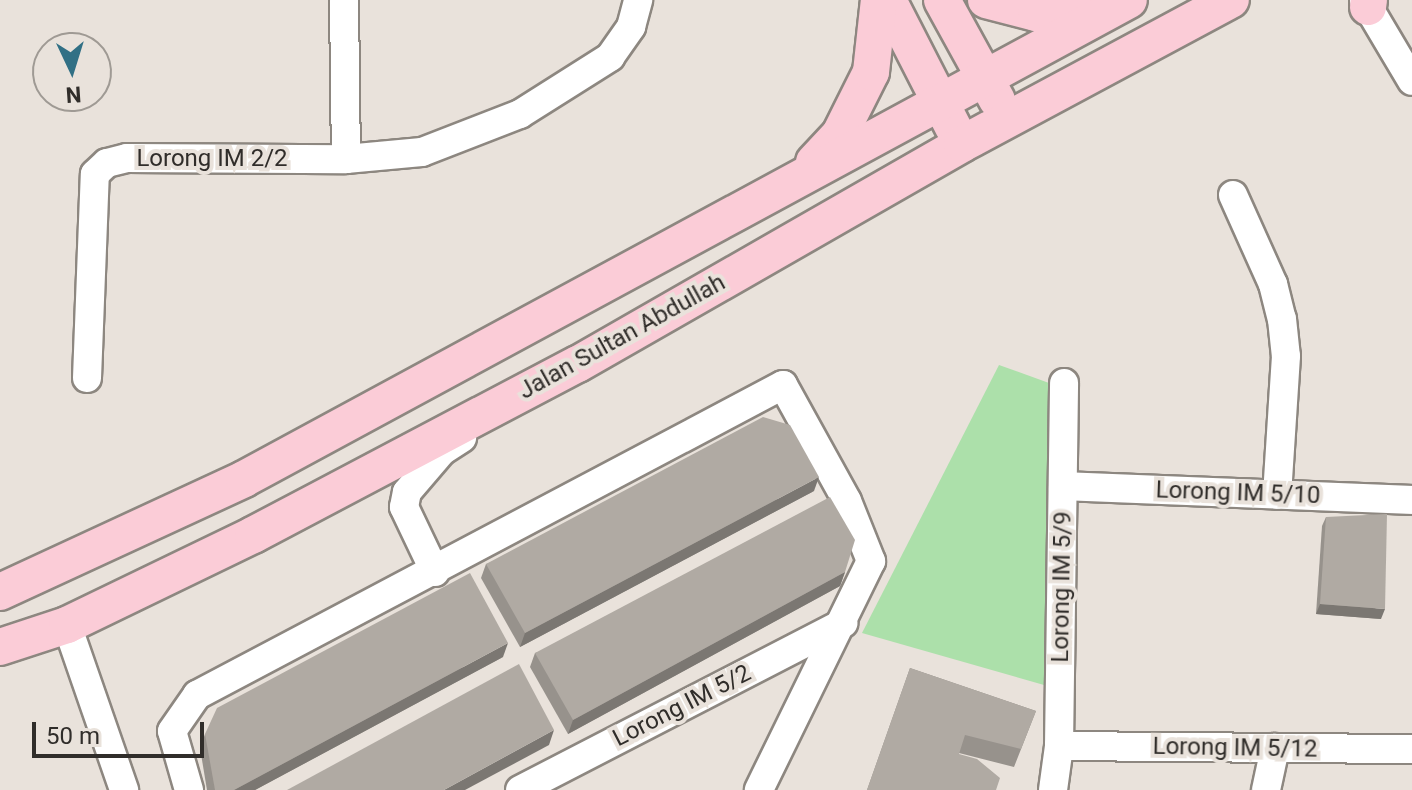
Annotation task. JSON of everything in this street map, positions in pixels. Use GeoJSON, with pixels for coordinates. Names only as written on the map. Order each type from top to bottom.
{"type":"FeatureCollection","features":[{"type":"Feature","properties":{"kind":"main road"},"geometry":{"type":"LineString","coordinates":[[792,182],[826,152],[857,105],[871,72],[879,0]]}},
{"type":"Feature","properties":{"kind":"main road"},"geometry":{"type":"LineString","coordinates":[[888,0],[962,144]]}},
{"type":"Feature","properties":{"kind":"main road"},"geometry":{"type":"LineString","coordinates":[[942,0],[1007,120]]}},
{"type":"Feature","properties":{"kind":"main road"},"geometry":{"type":"LineString","coordinates":[[986,0],[1036,13],[1124,2]]}},
{"type":"Feature","properties":{"kind":"main road","name":"Jalan Sultan Abdullah"},"geometry":{"type":"LineString","coordinates":[[0,647],[67,625],[253,535],[578,364],[962,144],[1231,0]]}},
{"type":"Feature","properties":{"kind":"main road"},"geometry":{"type":"LineString","coordinates":[[0,592],[244,479],[987,80],[1124,2]]}},
{"type":"Feature","properties":{"kind":"street"},"geometry":{"type":"LineString","coordinates":[[344,0],[346,159],[422,152],[520,114],[610,57],[631,27],[638,0]]}},
{"type":"Feature","properties":{"kind":"street"},"geometry":{"type":"LineString","coordinates":[[1367,2],[1412,81]]}},
{"type":"Feature","properties":{"kind":"street","name":"Lorong IM 2/2"},"geometry":{"type":"LineString","coordinates":[[87,378],[95,174],[127,158],[346,159]]}},
{"type":"Feature","properties":{"kind":"street"},"geometry":{"type":"LineString","coordinates":[[1233,195],[1273,284],[1282,319],[1286,356],[1277,495]]}},
{"type":"Feature","properties":{"kind":"street"},"geometry":{"type":"LineString","coordinates":[[435,572],[407,521],[407,492],[442,451],[578,364]]}},
{"type":"Feature","properties":{"kind":"street","name":"Lorong IM 5/9"},"geometry":{"type":"LineString","coordinates":[[1053,790],[1059,746],[1064,383]]}},
{"type":"Feature","properties":{"kind":"street"},"geometry":{"type":"LineString","coordinates":[[189,790],[172,731],[197,695],[435,572],[783,385],[847,501],[871,561],[759,790]]}},
{"type":"Feature","properties":{"kind":"street","name":"Lorong IM 5/10"},"geometry":{"type":"LineString","coordinates":[[1063,486],[1412,500]]}},
{"type":"Feature","properties":{"kind":"street","name":"Lorong IM 5/2"},"geometry":{"type":"LineString","coordinates":[[520,790],[843,623]]}},
{"type":"Feature","properties":{"kind":"street"},"geometry":{"type":"LineString","coordinates":[[67,625],[124,790]]}},
{"type":"Feature","properties":{"kind":"street","name":"Lorong IM 5/12"},"geometry":{"type":"LineString","coordinates":[[1059,746],[1412,749]]}},
{"type":"Feature","properties":{"kind":"street"},"geometry":{"type":"LineString","coordinates":[[1266,790],[1275,748]]}},
{"type":"Feature","properties":{"kind":"green space"},"geometry":{"type":"Polygon","coordinates":[[[999,365],[1049,383],[1044,685],[862,633],[999,365]]]}},
{"type":"Feature","properties":{"kind":"building"},"geometry":{"type":"Polygon","coordinates":[[[763,417],[790,425],[819,477],[525,633],[486,564],[763,417]]]}},
{"type":"Feature","properties":{"kind":"building"},"geometry":{"type":"Polygon","coordinates":[[[830,497],[855,540],[845,572],[573,720],[535,653],[830,497]]]}},
{"type":"Feature","properties":{"kind":"building"},"geometry":{"type":"Polygon","coordinates":[[[1387,514],[1385,609],[1320,604],[1326,517],[1387,514]]]}},
{"type":"Feature","properties":{"kind":"building"},"geometry":{"type":"Polygon","coordinates":[[[470,573],[508,643],[234,790],[215,790],[205,734],[217,708],[470,573]]]}},
{"type":"Feature","properties":{"kind":"building"},"geometry":{"type":"Polygon","coordinates":[[[519,664],[554,730],[444,790],[287,790],[519,664]]]}},
{"type":"Feature","properties":{"kind":"building"},"geometry":{"type":"Polygon","coordinates":[[[910,668],[1036,711],[1021,749],[965,735],[959,754],[977,759],[1000,778],[996,790],[867,790],[910,668]]]}}]}
